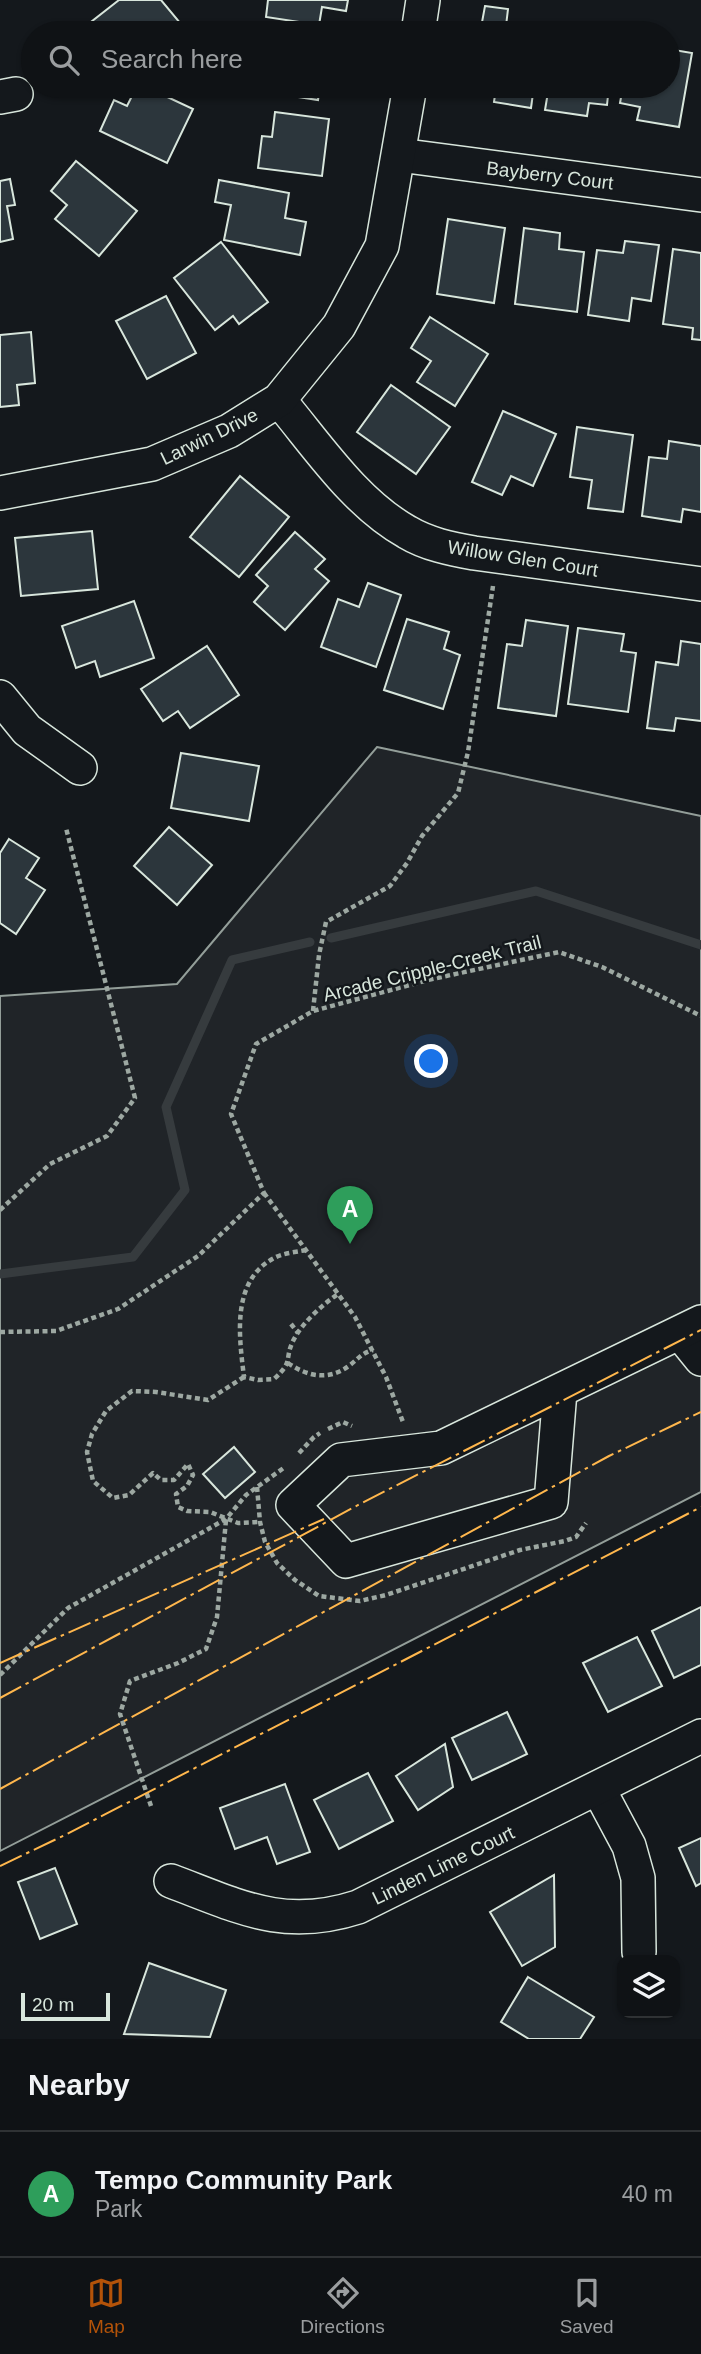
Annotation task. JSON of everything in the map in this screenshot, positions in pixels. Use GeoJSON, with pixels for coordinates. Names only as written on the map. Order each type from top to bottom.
{"type":"FeatureCollection","features":[{"type":"Feature","properties":{"kind":"street"},"geometry":{"type":"LineString","coordinates":[[420,21],[423,0]]}},
{"type":"Feature","properties":{"kind":"street","name":"Larwin Drive"},"geometry":{"type":"LineString","coordinates":[[0,493],[152,464],[229,431],[279,400],[340,326],[382,246],[408,98]]}},
{"type":"Feature","properties":{"kind":"street","name":"Bayberry Court"},"geometry":{"type":"LineString","coordinates":[[399,155],[701,195]]}},
{"type":"Feature","properties":{"kind":"street","name":"Willow Glen Court"},"geometry":{"type":"LineString","coordinates":[[279,400],[364,499],[386,519],[409,534],[430,543],[462,551],[701,584]]}},
{"type":"Feature","properties":{"kind":"street"},"geometry":{"type":"LineString","coordinates":[[0,697],[27,730],[80,768]]}},
{"type":"Feature","properties":{"kind":"street"},"geometry":{"type":"LineString","coordinates":[[560,1391],[551,1502],[346,1561],[293,1505],[341,1460],[441,1448],[690,1328],[701,1359]]}},
{"type":"Feature","properties":{"kind":"street","name":"Linden Lime Court"},"geometry":{"type":"LineString","coordinates":[[172,1881],[268,1915],[314,1917],[336,1914],[358,1907],[701,1736]]}},
{"type":"Feature","properties":{"kind":"street"},"geometry":{"type":"LineString","coordinates":[[598,1788],[629,1846],[638,1878],[639,1952]]}},
{"type":"Feature","properties":{"kind":"path"},"geometry":{"type":"LineString","coordinates":[[313,1011],[318,955],[326,922],[390,886],[422,836],[458,793],[468,752],[494,580]]}},
{"type":"Feature","properties":{"kind":"path"},"geometry":{"type":"LineString","coordinates":[[0,1210],[50,1164],[107,1136],[135,1098],[66,828]]}},
{"type":"Feature","properties":{"kind":"path","name":"Arcade Cripple-Creek Trail"},"geometry":{"type":"LineString","coordinates":[[405,1429],[373,1350],[355,1317],[264,1193],[231,1114],[256,1044],[313,1011],[432,978],[559,952],[602,967],[701,1016]]}},
{"type":"Feature","properties":{"kind":"path"},"geometry":{"type":"LineString","coordinates":[[0,1332],[56,1331],[118,1309],[198,1256],[264,1193]]}},
{"type":"Feature","properties":{"kind":"path"},"geometry":{"type":"LineString","coordinates":[[244,1377],[239,1337],[243,1294],[255,1272],[275,1257],[306,1250]]}},
{"type":"Feature","properties":{"kind":"path"},"geometry":{"type":"LineString","coordinates":[[260,1522],[238,1523],[210,1512],[187,1511],[178,1507],[176,1494],[187,1486],[193,1475],[188,1464],[174,1480],[161,1480],[153,1473],[128,1495],[113,1498],[93,1481],[88,1452],[92,1434],[106,1411],[132,1391],[208,1400],[244,1377],[274,1379],[288,1363],[292,1342],[323,1304],[338,1294]]}},
{"type":"Feature","properties":{"kind":"path"},"geometry":{"type":"LineString","coordinates":[[291,1324],[299,1333]]}},
{"type":"Feature","properties":{"kind":"path"},"geometry":{"type":"LineString","coordinates":[[288,1363],[310,1375],[332,1376],[362,1353],[373,1350]]}},
{"type":"Feature","properties":{"kind":"path"},"geometry":{"type":"LineString","coordinates":[[296,1455],[314,1437],[343,1422]]}},
{"type":"Feature","properties":{"kind":"path"},"geometry":{"type":"LineString","coordinates":[[0,1675],[68,1608],[226,1519],[246,1495],[287,1465]]}},
{"type":"Feature","properties":{"kind":"path"},"geometry":{"type":"LineString","coordinates":[[151,1806],[120,1714],[130,1681],[206,1649],[217,1617],[226,1519]]}},
{"type":"Feature","properties":{"kind":"shaded area"},"geometry":{"type":"Polygon","coordinates":[[[377,747],[701,816],[701,1492],[0,1851],[0,996],[177,984],[377,747]]]}},
{"type":"Feature","properties":{"kind":"building"},"geometry":{"type":"Polygon","coordinates":[[[119,0],[161,0],[178,21],[92,21],[119,0]]]}},
{"type":"Feature","properties":{"kind":"building"},"geometry":{"type":"Polygon","coordinates":[[[268,0],[348,0],[346,11],[322,7],[320,21],[266,17],[268,0]]]}},
{"type":"Feature","properties":{"kind":"building"},"geometry":{"type":"Polygon","coordinates":[[[485,6],[508,9],[507,21],[482,21],[485,6]]]}},
{"type":"Feature","properties":{"kind":"building"},"geometry":{"type":"Polygon","coordinates":[[[680,51],[692,53],[679,127],[637,120],[640,107],[620,103],[621,98],[680,98],[680,51]]]}},
{"type":"Feature","properties":{"kind":"building"},"geometry":{"type":"Polygon","coordinates":[[[131,98],[170,98],[193,109],[167,163],[100,131],[114,100],[127,106],[131,98]]]}},
{"type":"Feature","properties":{"kind":"building"},"geometry":{"type":"Polygon","coordinates":[[[495,98],[532,98],[531,108],[494,102],[495,98]]]}},
{"type":"Feature","properties":{"kind":"building"},"geometry":{"type":"Polygon","coordinates":[[[547,98],[608,98],[607,105],[589,103],[587,116],[545,110],[547,98]]]}},
{"type":"Feature","properties":{"kind":"building"},"geometry":{"type":"Polygon","coordinates":[[[275,112],[329,119],[322,176],[258,168],[262,136],[272,137],[275,112]]]}},
{"type":"Feature","properties":{"kind":"building"},"geometry":{"type":"Polygon","coordinates":[[[76,161],[137,211],[99,256],[55,219],[67,205],[51,191],[76,161]]]}},
{"type":"Feature","properties":{"kind":"building"},"geometry":{"type":"Polygon","coordinates":[[[10,179],[15,205],[7,206],[13,239],[0,242],[0,181],[10,179]]]}},
{"type":"Feature","properties":{"kind":"building"},"geometry":{"type":"Polygon","coordinates":[[[219,180],[289,193],[285,218],[306,222],[300,255],[224,240],[231,205],[215,202],[219,180]]]}},
{"type":"Feature","properties":{"kind":"building"},"geometry":{"type":"Polygon","coordinates":[[[448,219],[505,228],[494,303],[437,294],[448,219]]]}},
{"type":"Feature","properties":{"kind":"building"},"geometry":{"type":"Polygon","coordinates":[[[524,228],[560,233],[559,249],[584,252],[577,312],[515,304],[524,228]]]}},
{"type":"Feature","properties":{"kind":"building"},"geometry":{"type":"Polygon","coordinates":[[[625,241],[659,245],[651,301],[632,298],[629,321],[588,315],[597,250],[623,253],[625,241]]]}},
{"type":"Feature","properties":{"kind":"building"},"geometry":{"type":"Polygon","coordinates":[[[221,242],[268,302],[239,324],[233,316],[215,330],[174,278],[221,242]]]}},
{"type":"Feature","properties":{"kind":"building"},"geometry":{"type":"Polygon","coordinates":[[[673,249],[701,253],[701,340],[692,339],[693,328],[663,324],[673,249]]]}},
{"type":"Feature","properties":{"kind":"building"},"geometry":{"type":"Polygon","coordinates":[[[166,296],[196,353],[147,379],[116,321],[166,296]]]}},
{"type":"Feature","properties":{"kind":"building"},"geometry":{"type":"Polygon","coordinates":[[[430,317],[488,354],[455,406],[417,382],[431,361],[411,348],[430,317]]]}},
{"type":"Feature","properties":{"kind":"building"},"geometry":{"type":"Polygon","coordinates":[[[31,332],[35,383],[17,385],[19,405],[0,407],[0,335],[31,332]]]}},
{"type":"Feature","properties":{"kind":"building"},"geometry":{"type":"Polygon","coordinates":[[[391,385],[450,427],[416,474],[357,432],[391,385]]]}},
{"type":"Feature","properties":{"kind":"building"},"geometry":{"type":"Polygon","coordinates":[[[503,411],[556,434],[533,486],[511,476],[502,495],[472,482],[503,411]]]}},
{"type":"Feature","properties":{"kind":"building"},"geometry":{"type":"Polygon","coordinates":[[[577,427],[633,435],[623,512],[588,508],[592,480],[570,477],[577,427]]]}},
{"type":"Feature","properties":{"kind":"building"},"geometry":{"type":"Polygon","coordinates":[[[669,441],[701,446],[701,512],[683,509],[681,522],[642,516],[649,457],[667,459],[669,441]]]}},
{"type":"Feature","properties":{"kind":"building"},"geometry":{"type":"Polygon","coordinates":[[[240,476],[289,517],[239,577],[190,537],[240,476]]]}},
{"type":"Feature","properties":{"kind":"building"},"geometry":{"type":"Polygon","coordinates":[[[92,531],[98,589],[21,596],[15,538],[92,531]]]}},
{"type":"Feature","properties":{"kind":"building"},"geometry":{"type":"Polygon","coordinates":[[[295,532],[325,559],[315,569],[329,581],[285,630],[254,602],[268,586],[256,575],[295,532]]]}},
{"type":"Feature","properties":{"kind":"building"},"geometry":{"type":"Polygon","coordinates":[[[368,583],[401,595],[376,667],[321,647],[338,599],[359,607],[368,583]]]}},
{"type":"Feature","properties":{"kind":"building"},"geometry":{"type":"Polygon","coordinates":[[[134,601],[154,658],[100,677],[95,661],[76,668],[62,626],[134,601]]]}},
{"type":"Feature","properties":{"kind":"building"},"geometry":{"type":"Polygon","coordinates":[[[407,619],[449,632],[444,649],[460,655],[443,709],[384,690],[407,619]]]}},
{"type":"Feature","properties":{"kind":"building"},"geometry":{"type":"Polygon","coordinates":[[[526,620],[568,626],[556,716],[498,708],[507,644],[522,646],[526,620]]]}},
{"type":"Feature","properties":{"kind":"building"},"geometry":{"type":"Polygon","coordinates":[[[578,628],[624,634],[621,651],[636,653],[628,712],[568,704],[578,628]]]}},
{"type":"Feature","properties":{"kind":"building"},"geometry":{"type":"Polygon","coordinates":[[[681,641],[701,644],[701,721],[676,718],[674,731],[647,728],[656,662],[678,665],[681,641]]]}},
{"type":"Feature","properties":{"kind":"building"},"geometry":{"type":"Polygon","coordinates":[[[207,646],[239,695],[190,728],[178,711],[163,721],[141,689],[207,646]]]}},
{"type":"Feature","properties":{"kind":"building"},"geometry":{"type":"Polygon","coordinates":[[[181,753],[259,766],[249,821],[171,808],[181,753]]]}},
{"type":"Feature","properties":{"kind":"building"},"geometry":{"type":"Polygon","coordinates":[[[169,827],[212,865],[177,905],[134,866],[169,827]]]}},
{"type":"Feature","properties":{"kind":"building"},"geometry":{"type":"Polygon","coordinates":[[[9,839],[39,858],[26,878],[45,890],[16,934],[0,923],[0,853],[9,839]]]}},
{"type":"Feature","properties":{"kind":"building"},"geometry":{"type":"Polygon","coordinates":[[[234,1447],[255,1472],[225,1498],[203,1474],[234,1447]]]}},
{"type":"Feature","properties":{"kind":"building"},"geometry":{"type":"Polygon","coordinates":[[[701,1607],[701,1665],[674,1678],[652,1631],[701,1607]]]}},
{"type":"Feature","properties":{"kind":"building"},"geometry":{"type":"Polygon","coordinates":[[[637,1637],[662,1686],[608,1712],[583,1663],[637,1637]]]}},
{"type":"Feature","properties":{"kind":"building"},"geometry":{"type":"Polygon","coordinates":[[[507,1712],[527,1754],[472,1780],[452,1738],[507,1712]]]}},
{"type":"Feature","properties":{"kind":"building"},"geometry":{"type":"Polygon","coordinates":[[[445,1744],[453,1787],[418,1810],[396,1776],[445,1744]]]}},
{"type":"Feature","properties":{"kind":"building"},"geometry":{"type":"Polygon","coordinates":[[[368,1773],[393,1821],[339,1849],[314,1800],[368,1773]]]}},
{"type":"Feature","properties":{"kind":"building"},"geometry":{"type":"Polygon","coordinates":[[[285,1784],[310,1852],[277,1864],[267,1837],[235,1849],[220,1808],[285,1784]]]}},
{"type":"Feature","properties":{"kind":"building"},"geometry":{"type":"Polygon","coordinates":[[[701,1838],[701,1883],[696,1886],[679,1848],[701,1838]]]}},
{"type":"Feature","properties":{"kind":"building"},"geometry":{"type":"Polygon","coordinates":[[[55,1868],[77,1924],[40,1939],[18,1882],[55,1868]]]}},
{"type":"Feature","properties":{"kind":"building"},"geometry":{"type":"Polygon","coordinates":[[[554,1875],[555,1947],[522,1966],[490,1912],[554,1875]]]}},
{"type":"Feature","properties":{"kind":"building"},"geometry":{"type":"Polygon","coordinates":[[[149,1963],[226,1990],[210,2037],[124,2034],[149,1963]]]}},
{"type":"Feature","properties":{"kind":"building"},"geometry":{"type":"Polygon","coordinates":[[[528,1977],[594,2017],[580,2039],[529,2039],[501,2022],[528,1977]]]}},
{"type":"Feature","properties":{"kind":"waterway"},"geometry":{"type":"LineString","coordinates":[[331,938],[536,891],[701,945]]}},
{"type":"Feature","properties":{"kind":"waterway"},"geometry":{"type":"LineString","coordinates":[[0,1274],[133,1257],[185,1190],[166,1107],[232,960],[310,942]]}},
{"type":"Feature","properties":{"kind":"power"},"geometry":{"type":"LineString","coordinates":[[0,1698],[360,1504],[701,1330]]}},
{"type":"Feature","properties":{"kind":"power"},"geometry":{"type":"LineString","coordinates":[[0,1789],[609,1456],[701,1412]]}},
{"type":"Feature","properties":{"kind":"power"},"geometry":{"type":"LineString","coordinates":[[0,1866],[701,1507]]}},
{"type":"Feature","properties":{"kind":"power"},"geometry":{"type":"LineString","coordinates":[[0,1663],[324,1519]]}},
{"type":"Feature","properties":{"kind":"place","name":"Tempo Community Park"},"geometry":{"type":"Point","coordinates":[350,1244]}}]}
